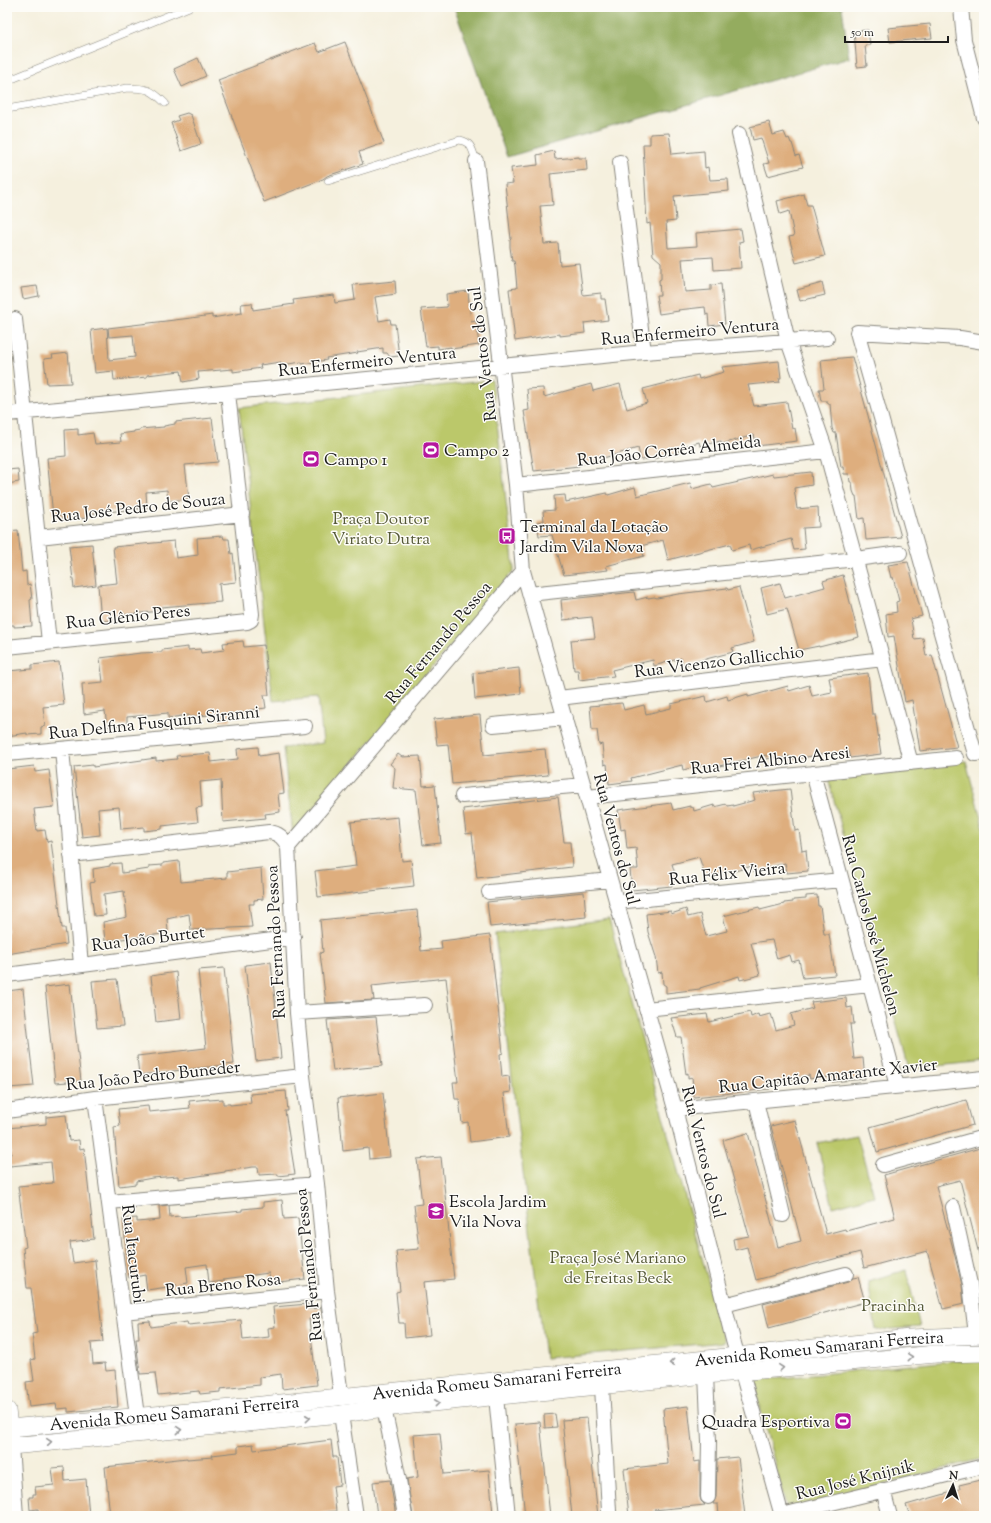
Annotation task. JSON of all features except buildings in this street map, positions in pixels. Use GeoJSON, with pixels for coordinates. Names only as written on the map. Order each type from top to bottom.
{"type":"FeatureCollection","features":[{"type":"Feature","properties":{"kind":"street"},"geometry":{"type":"LineString","coordinates":[[961,7],[964,40],[984,118]]}},
{"type":"Feature","properties":{"kind":"street"},"geometry":{"type":"LineString","coordinates":[[739,134],[788,341],[826,451],[911,763]]}},
{"type":"Feature","properties":{"kind":"street","name":"Rua Ventos do Sul"},"geometry":{"type":"LineString","coordinates":[[476,161],[516,485],[523,571],[675,1109],[724,1305],[782,1516]]}},
{"type":"Feature","properties":{"kind":"street"},"geometry":{"type":"LineString","coordinates":[[620,162],[644,352]]}},
{"type":"Feature","properties":{"kind":"street"},"geometry":{"type":"LineString","coordinates":[[15,319],[49,642]]}},
{"type":"Feature","properties":{"kind":"street"},"geometry":{"type":"LineString","coordinates":[[984,342],[960,338],[857,332],[975,754],[984,753]]}},
{"type":"Feature","properties":{"kind":"street","name":"Rua Enfermeiro Ventura"},"geometry":{"type":"LineString","coordinates":[[7,414],[644,352],[827,338]]}},
{"type":"Feature","properties":{"kind":"street"},"geometry":{"type":"LineString","coordinates":[[228,393],[242,514]]}},
{"type":"Feature","properties":{"kind":"street","name":"Rua João Corrêa Almeida"},"geometry":{"type":"LineString","coordinates":[[516,485],[826,451]]}},
{"type":"Feature","properties":{"kind":"street","name":"Rua José Pedro de Souza"},"geometry":{"type":"LineString","coordinates":[[39,537],[242,514]]}},
{"type":"Feature","properties":{"kind":"street","name":"Rua Glênio Peres"},"geometry":{"type":"LineString","coordinates":[[7,647],[247,622],[251,620],[252,614],[242,514]]}},
{"type":"Feature","properties":{"kind":"street"},"geometry":{"type":"LineString","coordinates":[[529,594],[900,553]]}},
{"type":"Feature","properties":{"kind":"street","name":"Rua Fernando Pessoa"},"geometry":{"type":"LineString","coordinates":[[342,1395],[327,1291],[317,1184],[303,1076],[297,1013],[288,847],[523,571]]}},
{"type":"Feature","properties":{"kind":"street","name":"Rua Vicenzo Gallicchio"},"geometry":{"type":"LineString","coordinates":[[559,698],[883,659]]}},
{"type":"Feature","properties":{"kind":"street"},"geometry":{"type":"LineString","coordinates":[[493,725],[565,718]]}},
{"type":"Feature","properties":{"kind":"street","name":"Rua Delfina Fusquini Siranni"},"geometry":{"type":"LineString","coordinates":[[7,754],[305,726]]}},
{"type":"Feature","properties":{"kind":"street"},"geometry":{"type":"LineString","coordinates":[[62,749],[81,965]]}},
{"type":"Feature","properties":{"kind":"street","name":"Rua Frei Albino Aresi"},"geometry":{"type":"LineString","coordinates":[[462,796],[586,791],[813,773],[956,758]]}},
{"type":"Feature","properties":{"kind":"street","name":"Rua Carlos José Michelon"},"geometry":{"type":"LineString","coordinates":[[813,773],[897,1086]]}},
{"type":"Feature","properties":{"kind":"street"},"geometry":{"type":"LineString","coordinates":[[71,855],[269,832],[284,839],[288,847]]}},
{"type":"Feature","properties":{"kind":"street"},"geometry":{"type":"LineString","coordinates":[[489,892],[610,880]]}},
{"type":"Feature","properties":{"kind":"street","name":"Rua Félix Vieira"},"geometry":{"type":"LineString","coordinates":[[616,902],[841,880]]}},
{"type":"Feature","properties":{"kind":"street","name":"Rua João Burtet"},"geometry":{"type":"LineString","coordinates":[[7,975],[294,937]]}},
{"type":"Feature","properties":{"kind":"street"},"geometry":{"type":"LineString","coordinates":[[646,1009],[870,985]]}},
{"type":"Feature","properties":{"kind":"street"},"geometry":{"type":"LineString","coordinates":[[297,1013],[425,1005]]}},
{"type":"Feature","properties":{"kind":"street","name":"Rua João Pedro Buneder"},"geometry":{"type":"LineString","coordinates":[[7,1111],[95,1098],[303,1076]]}},
{"type":"Feature","properties":{"kind":"street","name":"Rua Capitão Amarante Xavier"},"geometry":{"type":"LineString","coordinates":[[675,1109],[984,1078]]}},
{"type":"Feature","properties":{"kind":"street","name":"Rua Itacurubi"},"geometry":{"type":"LineString","coordinates":[[95,1098],[137,1416]]}},
{"type":"Feature","properties":{"kind":"street"},"geometry":{"type":"LineString","coordinates":[[756,1101],[783,1215]]}},
{"type":"Feature","properties":{"kind":"street"},"geometry":{"type":"LineString","coordinates":[[883,1165],[984,1137]]}},
{"type":"Feature","properties":{"kind":"street"},"geometry":{"type":"LineString","coordinates":[[109,1202],[317,1184]]}},
{"type":"Feature","properties":{"kind":"street"},"geometry":{"type":"LineString","coordinates":[[953,1207],[980,1335]]}},
{"type":"Feature","properties":{"kind":"street"},"geometry":{"type":"LineString","coordinates":[[724,1305],[846,1274]]}},
{"type":"Feature","properties":{"kind":"street","name":"Rua Breno Rosa"},"geometry":{"type":"LineString","coordinates":[[123,1312],[327,1291]]}},
{"type":"Feature","properties":{"kind":"street","name":"Avenida Romeu Samarani Ferreira"},"geometry":{"type":"LineString","coordinates":[[10,1446],[233,1425],[384,1408],[602,1387],[626,1376],[740,1364],[910,1338],[980,1335]]}},
{"type":"Feature","properties":{"kind":"street","name":"Avenida Romeu Samarani Ferreira"},"geometry":{"type":"LineString","coordinates":[[9,1428],[232,1408],[342,1395],[457,1384],[626,1376],[706,1375],[740,1364],[984,1353]]}},
{"type":"Feature","properties":{"kind":"street"},"geometry":{"type":"LineString","coordinates":[[706,1375],[709,1441],[708,1497]]}},
{"type":"Feature","properties":{"kind":"street"},"geometry":{"type":"LineString","coordinates":[[457,1384],[458,1401]]}},
{"type":"Feature","properties":{"kind":"street"},"geometry":{"type":"LineString","coordinates":[[602,1387],[608,1511]]}},
{"type":"Feature","properties":{"kind":"street"},"geometry":{"type":"LineString","coordinates":[[496,1397],[508,1516]]}},
{"type":"Feature","properties":{"kind":"street"},"geometry":{"type":"LineString","coordinates":[[232,1408],[233,1425]]}},
{"type":"Feature","properties":{"kind":"street"},"geometry":{"type":"LineString","coordinates":[[384,1408],[405,1516]]}},
{"type":"Feature","properties":{"kind":"street"},"geometry":{"type":"LineString","coordinates":[[7,1410],[16,1516]]}},
{"type":"Feature","properties":{"kind":"street"},"geometry":{"type":"LineString","coordinates":[[340,1414],[356,1516]]}},
{"type":"Feature","properties":{"kind":"street","name":"Rua José Knijnik"},"geometry":{"type":"LineString","coordinates":[[782,1516],[984,1466]]}},
{"type":"Feature","properties":{"kind":"street"},"geometry":{"type":"LineString","coordinates":[[883,1490],[890,1516]]}},
{"type":"Feature","properties":{"kind":"lane"},"geometry":{"type":"LineString","coordinates":[[7,81],[189,7]]}},
{"type":"Feature","properties":{"kind":"lane"},"geometry":{"type":"LineString","coordinates":[[7,108],[127,88],[143,88],[154,92],[165,103]]}},
{"type":"Feature","properties":{"kind":"lane"},"geometry":{"type":"LineString","coordinates":[[328,181],[460,140],[468,142],[472,148],[476,161]]}},
{"type":"Feature","properties":{"kind":"green space"},"geometry":{"type":"Polygon","coordinates":[[[454,7],[842,7],[849,58],[507,157],[454,7]]]}},
{"type":"Feature","properties":{"kind":"green space","name":"Praça Doutor Viriato Dutra"},"geometry":{"type":"Polygon","coordinates":[[[492,380],[514,570],[293,834],[283,748],[323,743],[318,697],[273,701],[239,408],[492,380]]]}},
{"type":"Feature","properties":{"kind":"green space"},"geometry":{"type":"Polygon","coordinates":[[[966,761],[984,830],[984,1061],[909,1069],[828,779],[966,761]]]}},
{"type":"Feature","properties":{"kind":"green space","name":"Praça José Mariano de Freitas Beck"},"geometry":{"type":"Polygon","coordinates":[[[609,919],[725,1342],[545,1358],[495,934],[609,919]]]}},
{"type":"Feature","properties":{"kind":"green space"},"geometry":{"type":"Polygon","coordinates":[[[857,1135],[874,1196],[833,1207],[817,1143],[857,1135]]]}},
{"type":"Feature","properties":{"kind":"green space","name":"Pracinha"},"geometry":{"type":"Polygon","coordinates":[[[906,1270],[920,1327],[876,1330],[868,1281],[906,1270]]]}},
{"type":"Feature","properties":{"kind":"green space"},"geometry":{"type":"Polygon","coordinates":[[[959,1360],[984,1361],[984,1458],[787,1510],[753,1381],[959,1360]]]}},
{"type":"Feature","properties":{"kind":"place","name":"Campo 2"},"geometry":{"type":"Point","coordinates":[431,450]}},
{"type":"Feature","properties":{"kind":"place","name":"Campo 1"},"geometry":{"type":"Point","coordinates":[311,459]}},
{"type":"Feature","properties":{"kind":"place","name":"Terminal da Lotação Jardim Vila Nova"},"geometry":{"type":"Point","coordinates":[507,536]}},
{"type":"Feature","properties":{"kind":"place","name":"Escola Jardim Vila Nova"},"geometry":{"type":"Point","coordinates":[436,1211]}},
{"type":"Feature","properties":{"kind":"place","name":"Quadra Esportiva"},"geometry":{"type":"Point","coordinates":[843,1421]}}]}
